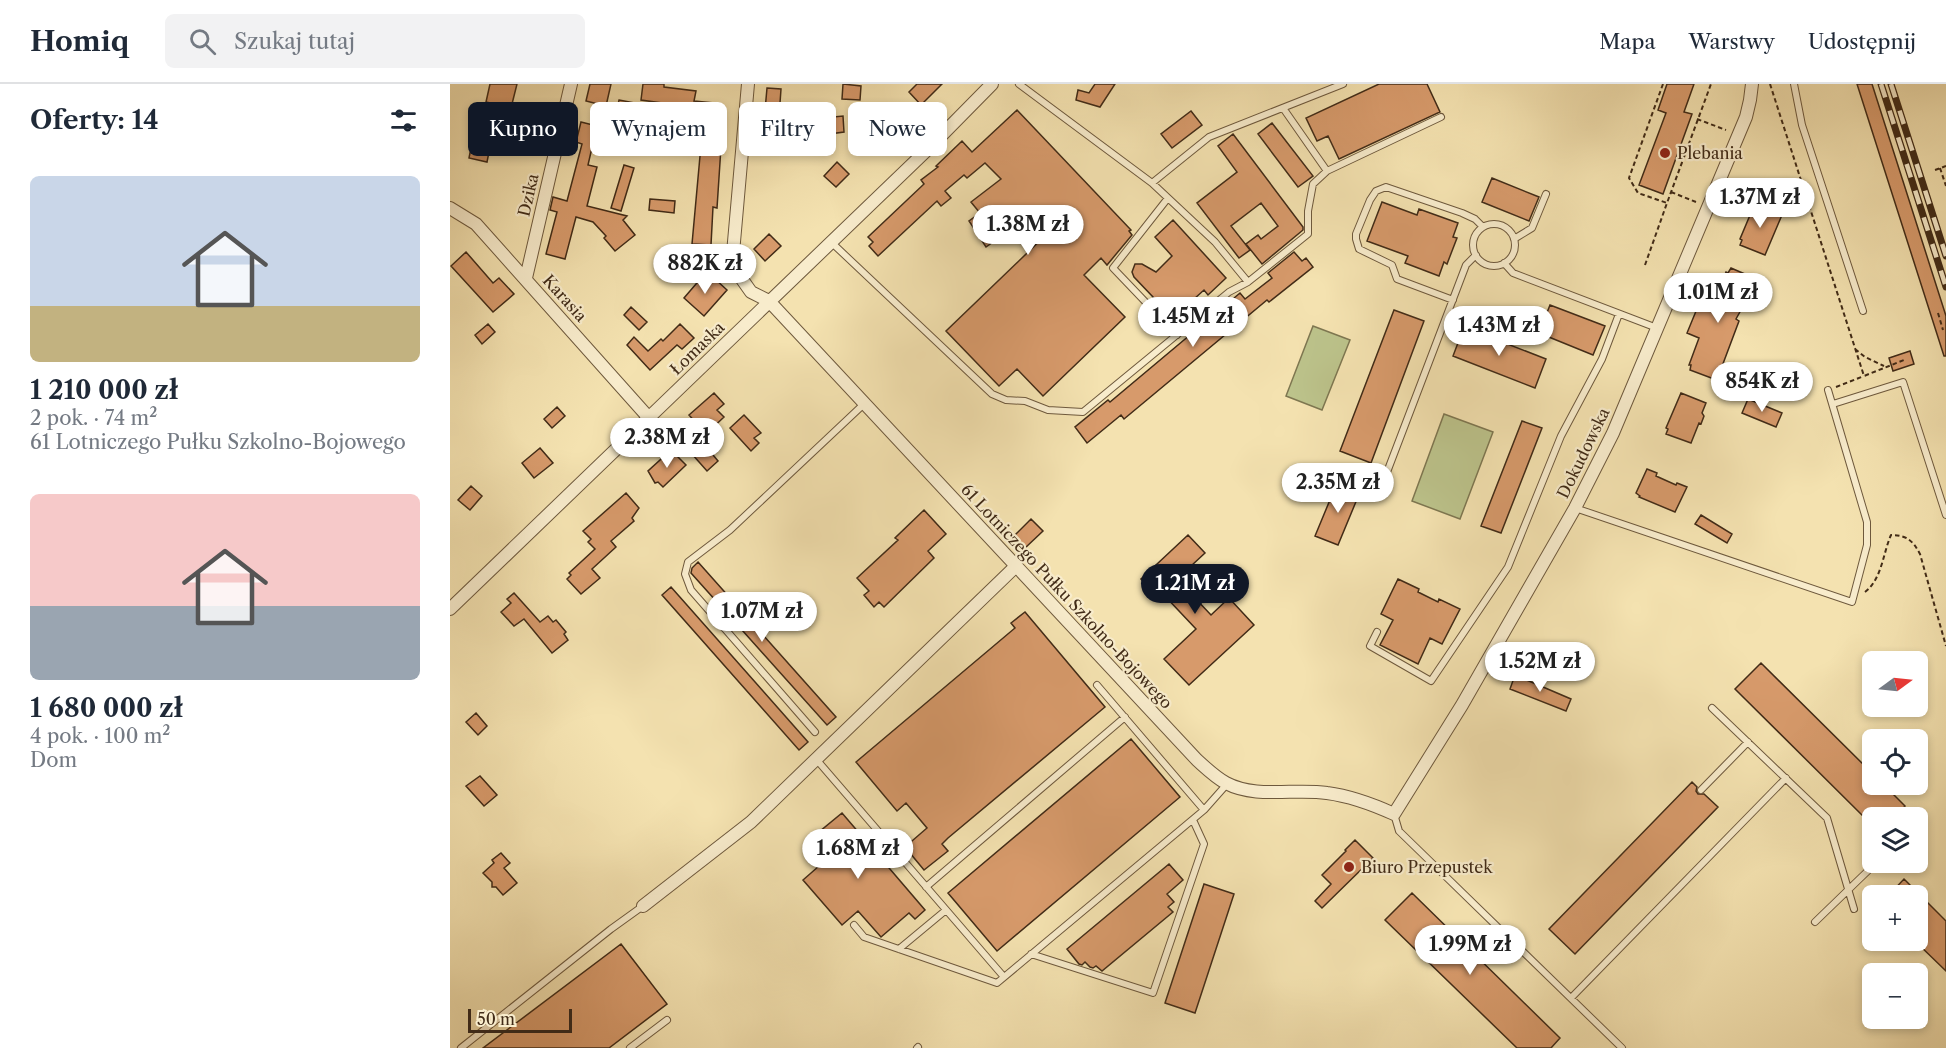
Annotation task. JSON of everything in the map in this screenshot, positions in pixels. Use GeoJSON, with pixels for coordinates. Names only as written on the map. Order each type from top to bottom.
{"type":"FeatureCollection","features":[{"type":"Feature","properties":{"kind":"street","name":"Dzika"},"geometry":{"type":"LineString","coordinates":[[526,278],[571,84]]}},
{"type":"Feature","properties":{"kind":"street","name":"61 Lotniczego Pułku Szkolno-Bojowego"},"geometry":{"type":"LineString","coordinates":[[748,84],[733,252],[739,274],[751,292],[769,301],[1212,774],[1227,784],[1257,791],[1326,792],[1394,813]]}},
{"type":"Feature","properties":{"kind":"street","name":"Łomaska"},"geometry":{"type":"LineString","coordinates":[[450,609],[992,84]]}},
{"type":"Feature","properties":{"kind":"street","name":"Dokudowska"},"geometry":{"type":"LineString","coordinates":[[1394,813],[1462,705],[1575,508],[1613,433],[1738,135],[1750,100],[1752,84]]}},
{"type":"Feature","properties":{"kind":"street","name":"Karasia"},"geometry":{"type":"LineString","coordinates":[[450,208],[476,224],[649,418]]}},
{"type":"Feature","properties":{"kind":"street"},"geometry":{"type":"LineString","coordinates":[[643,906],[751,822],[1016,566]]}},
{"type":"Feature","properties":{"kind":"lane"},"geometry":{"type":"LineString","coordinates":[[1019,84],[1152,183],[1215,242],[1248,282]]}},
{"type":"Feature","properties":{"kind":"lane"},"geometry":{"type":"LineString","coordinates":[[1152,183],[1209,137],[1343,84]]}},
{"type":"Feature","properties":{"kind":"lane"},"geometry":{"type":"LineString","coordinates":[[1794,84],[1802,125],[1863,311]]}},
{"type":"Feature","properties":{"kind":"lane"},"geometry":{"type":"LineString","coordinates":[[1283,108],[1327,171]]}},
{"type":"Feature","properties":{"kind":"lane"},"geometry":{"type":"LineString","coordinates":[[831,242],[992,394],[998,398],[1025,401],[1048,410],[1083,412],[1229,292],[1248,282],[1308,234],[1308,211],[1313,184],[1327,171],[1441,117]]}},
{"type":"Feature","properties":{"kind":"lane"},"geometry":{"type":"LineString","coordinates":[[1453,300],[1397,279],[1392,265],[1359,249],[1356,234],[1376,191],[1390,187],[1462,213],[1475,219],[1483,227]]}},
{"type":"Feature","properties":{"kind":"lane"},"geometry":{"type":"LineString","coordinates":[[1514,239],[1532,228],[1546,194]]}},
{"type":"Feature","properties":{"kind":"lane"},"geometry":{"type":"LineString","coordinates":[[1168,198],[1113,268],[1178,335]]}},
{"type":"Feature","properties":{"kind":"lane"},"geometry":{"type":"LineString","coordinates":[[1492,224],[1501,226],[1509,231],[1514,239],[1511,257],[1504,263],[1496,266],[1486,265],[1476,255],[1473,242],[1476,233],[1483,227],[1492,224]]}},
{"type":"Feature","properties":{"kind":"lane"},"geometry":{"type":"LineString","coordinates":[[1384,480],[1466,265],[1476,255]]}},
{"type":"Feature","properties":{"kind":"lane"},"geometry":{"type":"LineString","coordinates":[[1504,263],[1512,273],[1658,328]]}},
{"type":"Feature","properties":{"kind":"lane"},"geometry":{"type":"LineString","coordinates":[[1377,632],[1370,646],[1431,681],[1508,567],[1561,436],[1602,359],[1619,314]]}},
{"type":"Feature","properties":{"kind":"lane"},"geometry":{"type":"LineString","coordinates":[[1833,404],[1903,382],[1946,515]]}},
{"type":"Feature","properties":{"kind":"lane"},"geometry":{"type":"LineString","coordinates":[[1575,508],[1852,602],[1867,545],[1867,522],[1828,390]]}},
{"type":"Feature","properties":{"kind":"lane"},"geometry":{"type":"LineString","coordinates":[[815,732],[692,590],[685,574],[685,568],[694,557],[730,530],[865,403]]}},
{"type":"Feature","properties":{"kind":"lane"},"geometry":{"type":"LineString","coordinates":[[1097,685],[1204,810]]}},
{"type":"Feature","properties":{"kind":"lane"},"geometry":{"type":"LineString","coordinates":[[1712,708],[1827,818],[1854,909]]}},
{"type":"Feature","properties":{"kind":"lane"},"geometry":{"type":"LineString","coordinates":[[926,887],[1125,717]]}},
{"type":"Feature","properties":{"kind":"lane"},"geometry":{"type":"LineString","coordinates":[[1701,790],[1748,742]]}},
{"type":"Feature","properties":{"kind":"lane"},"geometry":{"type":"LineString","coordinates":[[816,759],[1004,977]]}},
{"type":"Feature","properties":{"kind":"lane"},"geometry":{"type":"LineString","coordinates":[[1571,998],[1786,778]]}},
{"type":"Feature","properties":{"kind":"lane"},"geometry":{"type":"LineString","coordinates":[[854,925],[864,938],[998,983],[1193,820],[1227,784]]}},
{"type":"Feature","properties":{"kind":"lane"},"geometry":{"type":"LineString","coordinates":[[1394,813],[1399,831],[1619,1047]]}},
{"type":"Feature","properties":{"kind":"lane"},"geometry":{"type":"LineString","coordinates":[[1031,954],[1153,993],[1204,844],[1193,820]]}},
{"type":"Feature","properties":{"kind":"lane"},"geometry":{"type":"LineString","coordinates":[[1815,922],[1866,873]]}},
{"type":"Feature","properties":{"kind":"lane"},"geometry":{"type":"LineString","coordinates":[[461,1048],[469,1046],[611,929],[643,906]]}},
{"type":"Feature","properties":{"kind":"lane"},"geometry":{"type":"LineString","coordinates":[[899,949],[946,910]]}},
{"type":"Feature","properties":{"kind":"lane"},"geometry":{"type":"LineString","coordinates":[[630,1048],[667,1020]]}},
{"type":"Feature","properties":{"kind":"path"},"geometry":{"type":"LineString","coordinates":[[1663,84],[1629,178],[1638,193],[1667,203]]}},
{"type":"Feature","properties":{"kind":"path"},"geometry":{"type":"LineString","coordinates":[[1645,265],[1711,84]]}},
{"type":"Feature","properties":{"kind":"path"},"geometry":{"type":"LineString","coordinates":[[1770,84],[1864,376]]}},
{"type":"Feature","properties":{"kind":"path"},"geometry":{"type":"LineString","coordinates":[[1697,119],[1738,135]]}},
{"type":"Feature","properties":{"kind":"path"},"geometry":{"type":"LineString","coordinates":[[1935,170],[1946,166]]}},
{"type":"Feature","properties":{"kind":"path"},"geometry":{"type":"LineString","coordinates":[[1940,168],[1946,186]]}},
{"type":"Feature","properties":{"kind":"path"},"geometry":{"type":"LineString","coordinates":[[1671,192],[1707,207]]}},
{"type":"Feature","properties":{"kind":"path"},"geometry":{"type":"LineString","coordinates":[[1938,313],[1943,330]]}},
{"type":"Feature","properties":{"kind":"path"},"geometry":{"type":"LineString","coordinates":[[1855,349],[1865,357],[1885,366]]}},
{"type":"Feature","properties":{"kind":"path"},"geometry":{"type":"LineString","coordinates":[[1828,390],[1904,360]]}},
{"type":"Feature","properties":{"kind":"path"},"geometry":{"type":"LineString","coordinates":[[1854,593],[1864,593],[1872,587],[1878,576],[1891,535],[1908,537],[1920,554],[1946,646]]}},
{"type":"Feature","properties":{"kind":"green space"},"geometry":{"type":"Polygon","coordinates":[[[1313,326],[1350,340],[1322,410],[1286,396],[1313,326]]]}},
{"type":"Feature","properties":{"kind":"green space"},"geometry":{"type":"Polygon","coordinates":[[[1444,414],[1493,432],[1460,519],[1412,501],[1444,414]]]}},
{"type":"Feature","properties":{"kind":"building"},"geometry":{"type":"Polygon","coordinates":[[[490,84],[517,84],[512,102],[486,102],[490,84]]]}},
{"type":"Feature","properties":{"kind":"building"},"geometry":{"type":"Polygon","coordinates":[[[590,84],[611,84],[607,102],[586,101],[590,84]]]}},
{"type":"Feature","properties":{"kind":"building"},"geometry":{"type":"Polygon","coordinates":[[[643,84],[664,84],[664,87],[696,91],[694,101],[704,102],[655,102],[641,100],[643,84]]]}},
{"type":"Feature","properties":{"kind":"building"},"geometry":{"type":"Polygon","coordinates":[[[843,84],[861,86],[860,100],[842,99],[843,84]]]}},
{"type":"Feature","properties":{"kind":"building"},"geometry":{"type":"Polygon","coordinates":[[[917,84],[942,84],[924,102],[918,102],[909,92],[917,84]]]}},
{"type":"Feature","properties":{"kind":"building"},"geometry":{"type":"Polygon","coordinates":[[[1095,84],[1115,84],[1100,107],[1076,100],[1078,90],[1089,93],[1095,84]]]}},
{"type":"Feature","properties":{"kind":"building"},"geometry":{"type":"Polygon","coordinates":[[[1379,84],[1427,84],[1440,112],[1339,159],[1328,136],[1317,141],[1306,118],[1379,84]]]}},
{"type":"Feature","properties":{"kind":"building","name":"Plebania"},"geometry":{"type":"Polygon","coordinates":[[[1667,84],[1694,84],[1684,112],[1692,114],[1663,194],[1639,185],[1666,113],[1658,110],[1667,84]]]}},
{"type":"Feature","properties":{"kind":"building"},"geometry":{"type":"Polygon","coordinates":[[[1857,84],[1872,84],[1946,316],[1946,356],[1944,356],[1857,84]]]}},
{"type":"Feature","properties":{"kind":"building"},"geometry":{"type":"Polygon","coordinates":[[[767,88],[781,89],[780,102],[766,102],[767,88]]]}},
{"type":"Feature","properties":{"kind":"building"},"geometry":{"type":"Polygon","coordinates":[[[1017,110],[1131,230],[1129,231],[1132,235],[1107,265],[1101,258],[1084,275],[1125,317],[1043,396],[1017,369],[999,386],[946,331],[1051,230],[1035,213],[999,243],[996,240],[986,247],[969,221],[980,213],[971,202],[1001,179],[985,163],[967,178],[964,175],[945,191],[951,198],[941,206],[937,201],[878,256],[869,246],[873,242],[868,237],[924,184],[921,180],[938,167],[936,166],[962,141],[972,152],[1017,110]]]}},
{"type":"Feature","properties":{"kind":"building"},"geometry":{"type":"Polygon","coordinates":[[[1191,111],[1202,125],[1172,148],[1161,134],[1191,111]]]}},
{"type":"Feature","properties":{"kind":"building"},"geometry":{"type":"Polygon","coordinates":[[[843,116],[844,132],[836,133],[836,117],[843,116]]]}},
{"type":"Feature","properties":{"kind":"building"},"geometry":{"type":"Polygon","coordinates":[[[581,122],[590,124],[588,165],[597,167],[587,206],[627,216],[623,220],[635,235],[615,251],[604,238],[606,236],[593,222],[576,217],[565,259],[546,254],[557,212],[550,210],[553,197],[567,201],[582,144],[578,143],[581,122]]]}},
{"type":"Feature","properties":{"kind":"building"},"geometry":{"type":"Polygon","coordinates":[[[1272,123],[1313,176],[1298,187],[1258,134],[1272,123]]]}},
{"type":"Feature","properties":{"kind":"building"},"geometry":{"type":"Polygon","coordinates":[[[1233,134],[1303,227],[1303,230],[1262,264],[1246,244],[1258,235],[1261,239],[1278,226],[1261,203],[1231,226],[1250,250],[1239,258],[1197,203],[1237,172],[1218,146],[1233,134]]]}},
{"type":"Feature","properties":{"kind":"building"},"geometry":{"type":"Polygon","coordinates":[[[469,156],[488,156],[487,162],[469,158],[469,156]]]}},
{"type":"Feature","properties":{"kind":"building"},"geometry":{"type":"Polygon","coordinates":[[[700,156],[720,156],[717,208],[713,207],[711,245],[692,244],[700,156]]]}},
{"type":"Feature","properties":{"kind":"building"},"geometry":{"type":"Polygon","coordinates":[[[837,162],[849,174],[836,187],[824,176],[837,162]]]}},
{"type":"Feature","properties":{"kind":"building"},"geometry":{"type":"Polygon","coordinates":[[[624,165],[634,168],[621,211],[611,208],[624,165]]]}},
{"type":"Feature","properties":{"kind":"building"},"geometry":{"type":"Polygon","coordinates":[[[1492,178],[1539,197],[1529,221],[1482,202],[1492,178]]]}},
{"type":"Feature","properties":{"kind":"building"},"geometry":{"type":"Polygon","coordinates":[[[650,199],[675,201],[674,213],[649,210],[650,199]]]}},
{"type":"Feature","properties":{"kind":"building"},"geometry":{"type":"Polygon","coordinates":[[[1382,202],[1417,215],[1419,209],[1458,223],[1453,237],[1457,238],[1447,264],[1444,262],[1439,276],[1405,263],[1408,256],[1367,241],[1382,202]]]}},
{"type":"Feature","properties":{"kind":"building"},"geometry":{"type":"Polygon","coordinates":[[[1757,204],[1782,215],[1765,255],[1740,245],[1742,240],[1740,239],[1753,208],[1755,209],[1757,204]]]}},
{"type":"Feature","properties":{"kind":"building"},"geometry":{"type":"Polygon","coordinates":[[[1173,220],[1226,278],[1208,295],[1204,290],[1173,318],[1134,277],[1132,272],[1135,264],[1142,264],[1156,272],[1172,256],[1155,237],[1173,220]]]}},
{"type":"Feature","properties":{"kind":"building"},"geometry":{"type":"Polygon","coordinates":[[[769,234],[781,246],[765,261],[754,249],[769,234]]]}},
{"type":"Feature","properties":{"kind":"building"},"geometry":{"type":"Polygon","coordinates":[[[466,252],[493,283],[499,278],[514,294],[493,312],[451,266],[466,252]]]}},
{"type":"Feature","properties":{"kind":"building"},"geometry":{"type":"Polygon","coordinates":[[[1294,252],[1302,261],[1306,258],[1313,267],[1269,302],[1267,300],[1124,419],[1121,415],[1087,443],[1075,427],[1108,400],[1110,402],[1240,293],[1245,299],[1272,278],[1268,273],[1294,252]]]}},
{"type":"Feature","properties":{"kind":"building"},"geometry":{"type":"Polygon","coordinates":[[[1731,268],[1754,278],[1738,309],[1741,310],[1736,319],[1739,321],[1721,369],[1718,368],[1714,379],[1690,370],[1691,365],[1689,365],[1699,338],[1687,333],[1701,299],[1714,304],[1726,272],[1728,273],[1731,268]]]}},
{"type":"Feature","properties":{"kind":"building"},"geometry":{"type":"Polygon","coordinates":[[[702,277],[709,283],[714,278],[727,290],[704,316],[684,298],[702,277]]]}},
{"type":"Feature","properties":{"kind":"building"},"geometry":{"type":"Polygon","coordinates":[[[1550,305],[1605,326],[1593,355],[1539,333],[1550,305]]]}},
{"type":"Feature","properties":{"kind":"building"},"geometry":{"type":"Polygon","coordinates":[[[631,307],[647,322],[639,330],[624,315],[631,307]]]}},
{"type":"Feature","properties":{"kind":"building"},"geometry":{"type":"Polygon","coordinates":[[[1394,310],[1424,321],[1371,463],[1340,451],[1394,310]]]}},
{"type":"Feature","properties":{"kind":"building"},"geometry":{"type":"Polygon","coordinates":[[[488,324],[495,332],[482,344],[475,335],[488,324]]]}},
{"type":"Feature","properties":{"kind":"building"},"geometry":{"type":"Polygon","coordinates":[[[680,324],[694,338],[682,349],[677,345],[650,370],[627,345],[634,337],[648,351],[661,339],[663,341],[680,324]]]}},
{"type":"Feature","properties":{"kind":"building"},"geometry":{"type":"Polygon","coordinates":[[[1464,327],[1546,359],[1535,388],[1453,356],[1464,327]]]}},
{"type":"Feature","properties":{"kind":"building"},"geometry":{"type":"Polygon","coordinates":[[[1910,351],[1914,364],[1893,371],[1889,358],[1910,351]]]}},
{"type":"Feature","properties":{"kind":"building"},"geometry":{"type":"Polygon","coordinates":[[[714,393],[724,404],[717,410],[724,417],[706,434],[689,415],[714,393]]]}},
{"type":"Feature","properties":{"kind":"building"},"geometry":{"type":"Polygon","coordinates":[[[1681,393],[1706,403],[1701,424],[1699,423],[1691,443],[1666,434],[1668,429],[1666,428],[1681,393]]]}},
{"type":"Feature","properties":{"kind":"building"},"geometry":{"type":"Polygon","coordinates":[[[1748,399],[1782,413],[1776,427],[1742,413],[1748,399]]]}},
{"type":"Feature","properties":{"kind":"building"},"geometry":{"type":"Polygon","coordinates":[[[557,407],[565,416],[552,428],[544,419],[557,407]]]}},
{"type":"Feature","properties":{"kind":"building"},"geometry":{"type":"Polygon","coordinates":[[[744,415],[761,433],[754,438],[759,443],[751,451],[730,428],[744,415]]]}},
{"type":"Feature","properties":{"kind":"building"},"geometry":{"type":"Polygon","coordinates":[[[1522,421],[1542,428],[1501,533],[1481,526],[1522,421]]]}},
{"type":"Feature","properties":{"kind":"building"},"geometry":{"type":"Polygon","coordinates":[[[704,444],[718,461],[707,471],[692,454],[704,444]]]}},
{"type":"Feature","properties":{"kind":"building"},"geometry":{"type":"Polygon","coordinates":[[[540,448],[553,463],[534,478],[522,463],[540,448]]]}},
{"type":"Feature","properties":{"kind":"building"},"geometry":{"type":"Polygon","coordinates":[[[671,450],[686,465],[663,487],[658,482],[655,483],[648,471],[671,450]]]}},
{"type":"Feature","properties":{"kind":"building"},"geometry":{"type":"Polygon","coordinates":[[[1647,469],[1676,485],[1677,483],[1687,487],[1675,512],[1639,497],[1636,493],[1647,469]]]}},
{"type":"Feature","properties":{"kind":"building"},"geometry":{"type":"Polygon","coordinates":[[[1337,483],[1360,492],[1338,545],[1315,536],[1337,483]]]}},
{"type":"Feature","properties":{"kind":"building"},"geometry":{"type":"Polygon","coordinates":[[[471,486],[482,496],[470,510],[458,500],[471,486]]]}},
{"type":"Feature","properties":{"kind":"building"},"geometry":{"type":"Polygon","coordinates":[[[626,493],[639,508],[632,518],[634,521],[611,541],[616,547],[592,569],[600,578],[581,594],[567,579],[571,575],[569,573],[595,549],[588,542],[591,539],[583,531],[626,493]]]}},
{"type":"Feature","properties":{"kind":"building"},"geometry":{"type":"Polygon","coordinates":[[[924,510],[946,534],[928,551],[934,558],[884,607],[879,602],[874,607],[864,595],[869,591],[857,578],[898,540],[895,538],[924,510]]]}},
{"type":"Feature","properties":{"kind":"building"},"geometry":{"type":"Polygon","coordinates":[[[1701,515],[1732,534],[1727,543],[1695,524],[1701,515]]]}},
{"type":"Feature","properties":{"kind":"building"},"geometry":{"type":"Polygon","coordinates":[[[1031,519],[1043,531],[1024,549],[1013,537],[1031,519]]]}},
{"type":"Feature","properties":{"kind":"building"},"geometry":{"type":"Polygon","coordinates":[[[1188,535],[1205,553],[1177,579],[1211,615],[1229,598],[1254,625],[1189,685],[1164,659],[1196,629],[1162,593],[1158,596],[1141,579],[1188,535]]]}},
{"type":"Feature","properties":{"kind":"building"},"geometry":{"type":"Polygon","coordinates":[[[698,562],[836,717],[827,725],[691,573],[692,568],[698,562]]]}},
{"type":"Feature","properties":{"kind":"building"},"geometry":{"type":"Polygon","coordinates":[[[1398,579],[1438,602],[1439,599],[1460,609],[1442,644],[1430,638],[1418,664],[1380,645],[1393,620],[1381,614],[1398,579]]]}},
{"type":"Feature","properties":{"kind":"building"},"geometry":{"type":"Polygon","coordinates":[[[671,587],[808,742],[799,750],[662,595],[671,587]]]}},
{"type":"Feature","properties":{"kind":"building"},"geometry":{"type":"Polygon","coordinates":[[[514,593],[540,622],[548,616],[553,622],[556,620],[566,632],[564,634],[568,640],[552,653],[524,619],[514,626],[501,612],[511,603],[507,599],[514,593]]]}},
{"type":"Feature","properties":{"kind":"building"},"geometry":{"type":"Polygon","coordinates":[[[1025,612],[1105,707],[948,838],[942,844],[948,851],[924,870],[905,847],[927,828],[906,803],[897,811],[856,762],[1015,628],[1011,623],[1025,612]]]}},
{"type":"Feature","properties":{"kind":"building"},"geometry":{"type":"Polygon","coordinates":[[[1761,663],[1862,763],[1862,795],[1894,795],[1905,806],[1862,807],[1862,815],[1735,689],[1761,663]]]}},
{"type":"Feature","properties":{"kind":"building"},"geometry":{"type":"Polygon","coordinates":[[[1515,675],[1571,699],[1566,711],[1510,689],[1515,675]]]}},
{"type":"Feature","properties":{"kind":"building"},"geometry":{"type":"Polygon","coordinates":[[[476,713],[487,726],[478,735],[466,722],[476,713]]]}},
{"type":"Feature","properties":{"kind":"building"},"geometry":{"type":"Polygon","coordinates":[[[1131,739],[1180,797],[997,951],[948,893],[1131,739]]]}},
{"type":"Feature","properties":{"kind":"building"},"geometry":{"type":"Polygon","coordinates":[[[480,776],[497,795],[484,806],[466,786],[480,776]]]}},
{"type":"Feature","properties":{"kind":"building"},"geometry":{"type":"Polygon","coordinates":[[[1692,782],[1697,787],[1698,794],[1704,794],[1718,807],[1575,954],[1549,929],[1692,782]]]}},
{"type":"Feature","properties":{"kind":"building"},"geometry":{"type":"Polygon","coordinates":[[[842,813],[925,910],[915,919],[909,913],[881,937],[858,911],[842,925],[803,880],[819,866],[811,857],[823,847],[817,840],[819,832],[842,813]]]}},
{"type":"Feature","properties":{"kind":"building","name":"Biuro Przepustek"},"geometry":{"type":"Polygon","coordinates":[[[1355,840],[1373,858],[1322,908],[1315,901],[1331,884],[1322,875],[1355,840]]]}},
{"type":"Feature","properties":{"kind":"building"},"geometry":{"type":"Polygon","coordinates":[[[501,853],[510,863],[504,868],[517,883],[503,895],[496,887],[492,887],[492,882],[483,873],[494,863],[492,860],[501,853]]]}},
{"type":"Feature","properties":{"kind":"building"},"geometry":{"type":"Polygon","coordinates":[[[1169,864],[1183,880],[1167,894],[1174,902],[1168,907],[1173,912],[1102,971],[1096,966],[1090,967],[1085,962],[1082,965],[1079,964],[1067,949],[1169,864]]]}},
{"type":"Feature","properties":{"kind":"building"},"geometry":{"type":"Polygon","coordinates":[[[1904,879],[1910,885],[1898,885],[1904,879]]]}},
{"type":"Feature","properties":{"kind":"building"},"geometry":{"type":"Polygon","coordinates":[[[1204,884],[1234,894],[1195,1013],[1165,1003],[1204,884]]]}},
{"type":"Feature","properties":{"kind":"building"},"geometry":{"type":"Polygon","coordinates":[[[1412,893],[1560,1038],[1551,1048],[1517,1048],[1385,920],[1412,893]]]}},
{"type":"Feature","properties":{"kind":"building"},"geometry":{"type":"Polygon","coordinates":[[[1928,903],[1946,921],[1946,971],[1925,951],[1928,951],[1928,903]]]}},
{"type":"Feature","properties":{"kind":"building"},"geometry":{"type":"Polygon","coordinates":[[[621,944],[667,1004],[609,1048],[483,1048],[621,944]]]}},
{"type":"Feature","properties":{"kind":"railway"},"geometry":{"type":"LineString","coordinates":[[1881,84],[1946,287]]}},
{"type":"Feature","properties":{"kind":"railway"},"geometry":{"type":"LineString","coordinates":[[1891,84],[1946,256]]}},
{"type":"Feature","properties":{"kind":"place","name":"Plebania"},"geometry":{"type":"Point","coordinates":[1665,153]}},
{"type":"Feature","properties":{"kind":"place","name":"Biuro Przepustek"},"geometry":{"type":"Point","coordinates":[1349,867]}}]}
